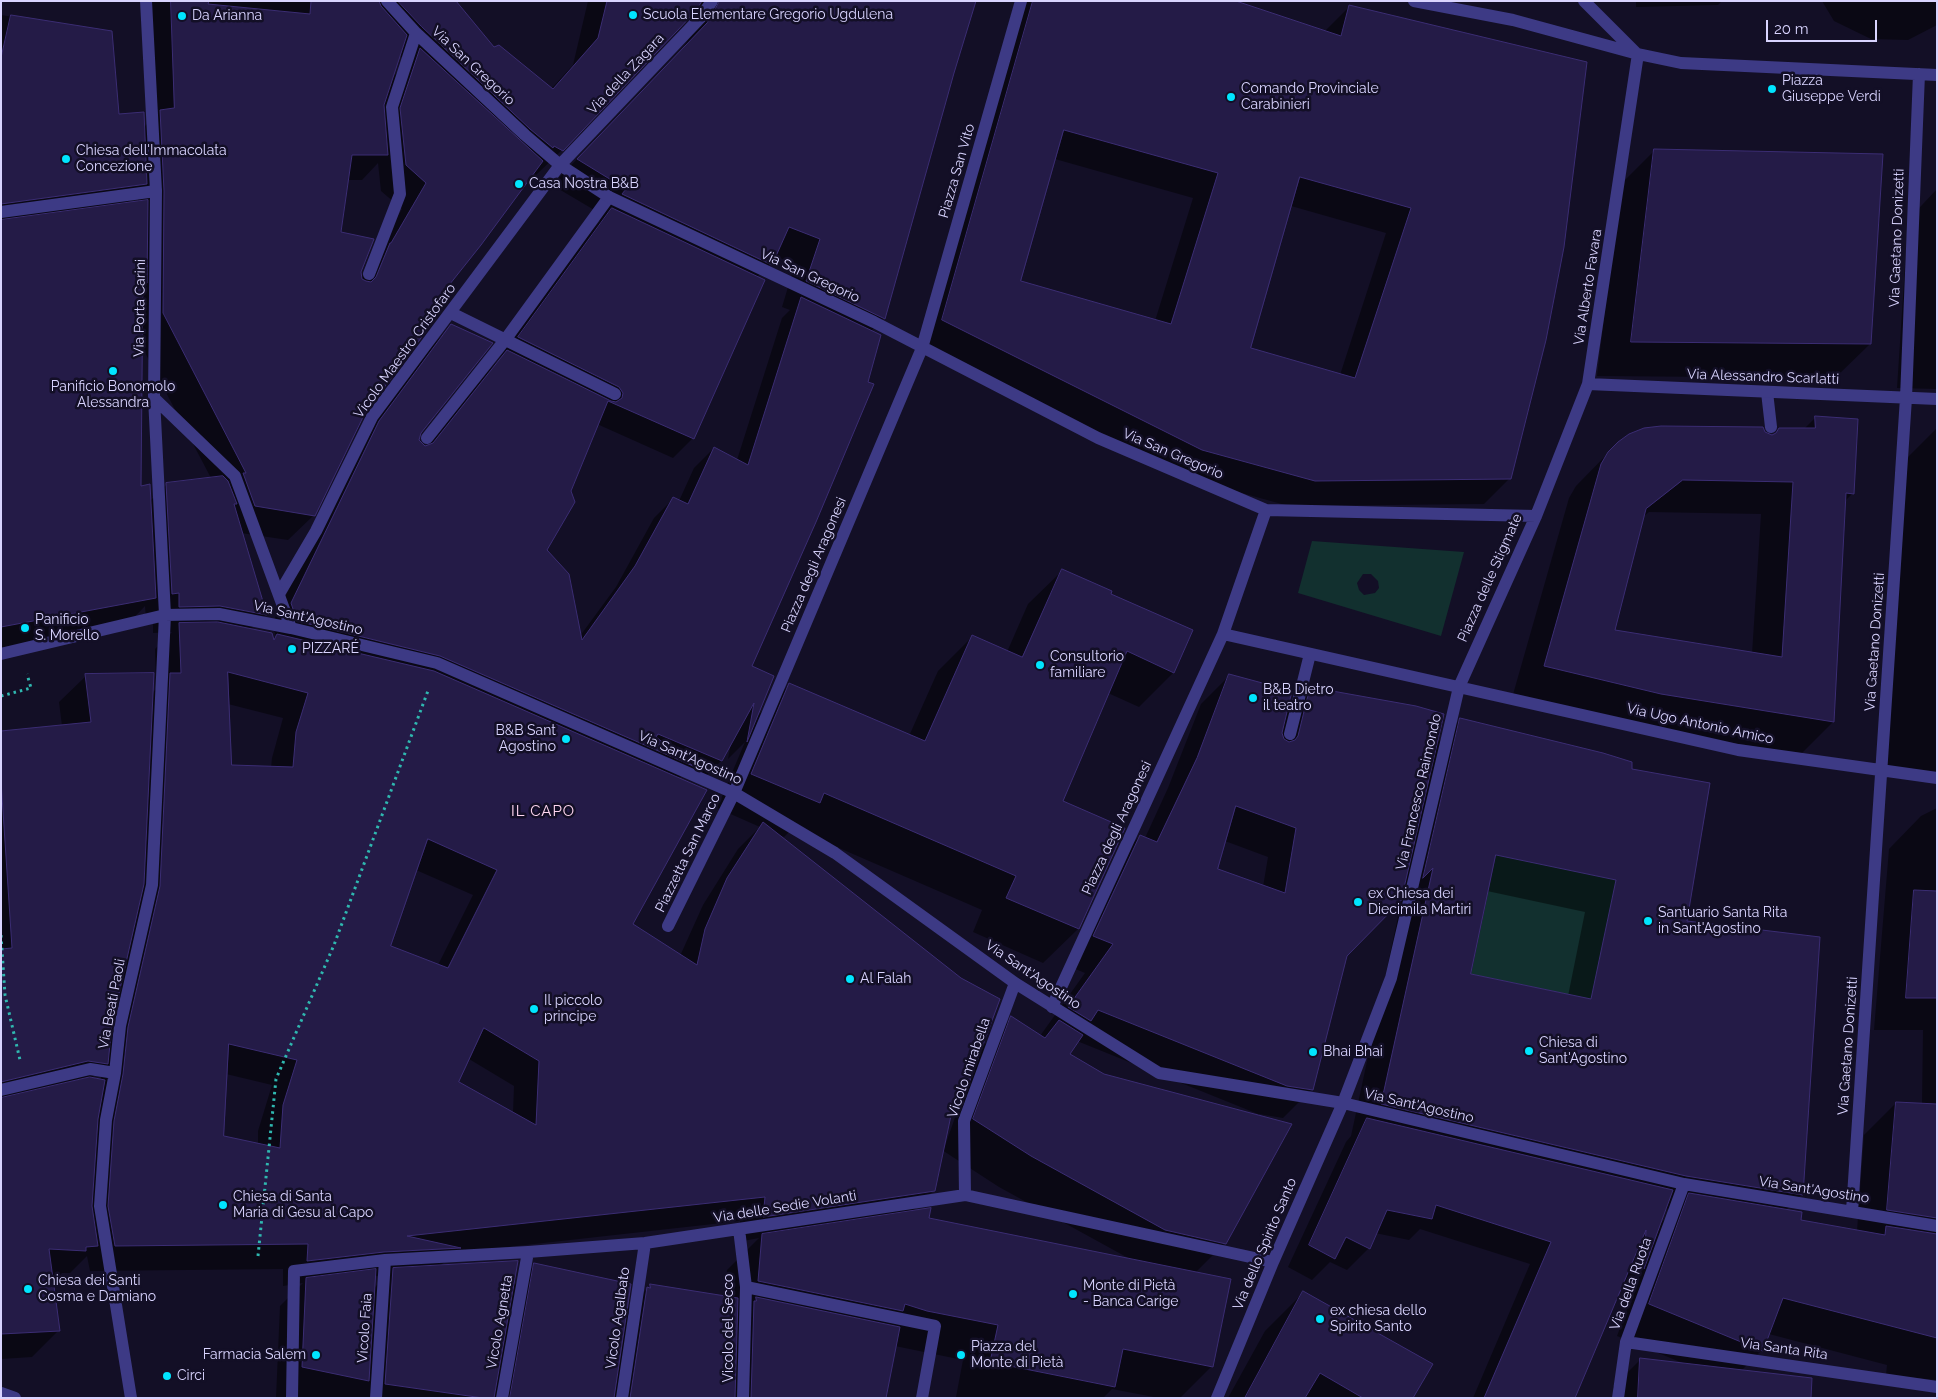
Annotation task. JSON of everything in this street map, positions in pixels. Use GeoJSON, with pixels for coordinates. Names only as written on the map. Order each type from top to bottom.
{"type":"FeatureCollection","features":[{"type":"Feature","properties":{"kind":"street","name":"Via Porta Carini"},"geometry":{"type":"LineString","coordinates":[[146,1],[156,191],[154,398],[164,615]]}},
{"type":"Feature","properties":{"kind":"street","name":"Via San Gregorio"},"geometry":{"type":"LineString","coordinates":[[387,1],[416,33],[524,135],[560,165],[609,198],[874,322],[1098,438],[1266,510]]}},
{"type":"Feature","properties":{"kind":"street","name":"Via della Zagara"},"geometry":{"type":"LineString","coordinates":[[560,165],[701,17],[712,1]]}},
{"type":"Feature","properties":{"kind":"street","name":"Piazza San Vito"},"geometry":{"type":"LineString","coordinates":[[922,348],[1021,1]]}},
{"type":"Feature","properties":{"kind":"street"},"geometry":{"type":"LineString","coordinates":[[1584,1],[1638,54]]}},
{"type":"Feature","properties":{"kind":"street"},"geometry":{"type":"LineString","coordinates":[[1421,2],[1457,5],[1638,54],[1681,63],[1937,75]]}},
{"type":"Feature","properties":{"kind":"street"},"geometry":{"type":"LineString","coordinates":[[368,274],[400,194],[392,107],[416,33]]}},
{"type":"Feature","properties":{"kind":"street","name":"Via Alberto Favara"},"geometry":{"type":"LineString","coordinates":[[1536,516],[1588,384],[1638,54]]}},
{"type":"Feature","properties":{"kind":"street","name":"Via Gaetano Donizetti"},"geometry":{"type":"LineString","coordinates":[[1852,1211],[1906,398],[1919,74]]}},
{"type":"Feature","properties":{"kind":"street","name":"Vicolo Maestro Cristofaro"},"geometry":{"type":"LineString","coordinates":[[279,594],[316,531],[372,418],[560,165]]}},
{"type":"Feature","properties":{"kind":"street"},"geometry":{"type":"LineString","coordinates":[[1,212],[156,191]]}},
{"type":"Feature","properties":{"kind":"street"},"geometry":{"type":"LineString","coordinates":[[427,438],[505,340],[609,198]]}},
{"type":"Feature","properties":{"kind":"street"},"geometry":{"type":"LineString","coordinates":[[451,313],[615,394]]}},
{"type":"Feature","properties":{"kind":"street","name":"Piazza degli Aragonesi"},"geometry":{"type":"LineString","coordinates":[[734,793],[922,348]]}},
{"type":"Feature","properties":{"kind":"street","name":"Via Alessandro Scarlatti"},"geometry":{"type":"LineString","coordinates":[[1588,384],[1937,399]]}},
{"type":"Feature","properties":{"kind":"street"},"geometry":{"type":"LineString","coordinates":[[1767,392],[1771,427]]}},
{"type":"Feature","properties":{"kind":"street"},"geometry":{"type":"LineString","coordinates":[[154,398],[235,476],[291,628]]}},
{"type":"Feature","properties":{"kind":"street"},"geometry":{"type":"LineString","coordinates":[[1266,510],[1223,634],[1459,687]]}},
{"type":"Feature","properties":{"kind":"street","name":"Piazza delle Stigmate"},"geometry":{"type":"LineString","coordinates":[[1266,510],[1536,516],[1459,687]]}},
{"type":"Feature","properties":{"kind":"street","name":"Via Sant'Agostino"},"geometry":{"type":"LineString","coordinates":[[1,654],[164,615],[219,614],[291,628],[438,664],[734,793],[835,853],[1015,983],[1159,1073],[1343,1103],[1684,1184],[1937,1226]]}},
{"type":"Feature","properties":{"kind":"street","name":"Via Beati Paoli"},"geometry":{"type":"LineString","coordinates":[[131,1398],[100,1206],[106,1120],[115,1073],[120,1026],[152,885],[164,615]]}},
{"type":"Feature","properties":{"kind":"street","name":"Piazza degli Aragonesi"},"geometry":{"type":"LineString","coordinates":[[1052,1007],[1223,634]]}},
{"type":"Feature","properties":{"kind":"street"},"geometry":{"type":"LineString","coordinates":[[1290,734],[1310,654]]}},
{"type":"Feature","properties":{"kind":"street","name":"Via Ugo Antonio Amico"},"geometry":{"type":"LineString","coordinates":[[1459,687],[1738,750],[1937,778]]}},
{"type":"Feature","properties":{"kind":"street","name":"Via Francesco Raimondo"},"geometry":{"type":"LineString","coordinates":[[1343,1103],[1391,978],[1459,687]]}},
{"type":"Feature","properties":{"kind":"street","name":"Piazzetta San Marco"},"geometry":{"type":"LineString","coordinates":[[668,926],[734,793]]}},
{"type":"Feature","properties":{"kind":"street","name":"Vicolo mirabella"},"geometry":{"type":"LineString","coordinates":[[965,1195],[964,1121],[1015,983]]}},
{"type":"Feature","properties":{"kind":"street"},"geometry":{"type":"LineString","coordinates":[[1,1090],[90,1069],[115,1073]]}},
{"type":"Feature","properties":{"kind":"street","name":"Via dello Spirito Santo"},"geometry":{"type":"LineString","coordinates":[[1217,1398],[1273,1262],[1343,1103]]}},
{"type":"Feature","properties":{"kind":"street","name":"Via della Ruota"},"geometry":{"type":"LineString","coordinates":[[1618,1398],[1626,1342],[1684,1184]]}},
{"type":"Feature","properties":{"kind":"street","name":"Via delle Sedie Volanti"},"geometry":{"type":"LineString","coordinates":[[292,1398],[294,1271],[385,1260],[645,1243],[965,1195],[1273,1262]]}},
{"type":"Feature","properties":{"kind":"street","name":"Vicolo del Secco"},"geometry":{"type":"LineString","coordinates":[[740,1229],[746,1287],[743,1398]]}},
{"type":"Feature","properties":{"kind":"street","name":"Vicolo Agalbato"},"geometry":{"type":"LineString","coordinates":[[622,1398],[645,1243]]}},
{"type":"Feature","properties":{"kind":"street","name":"Vicolo Agnetta"},"geometry":{"type":"LineString","coordinates":[[502,1398],[528,1252]]}},
{"type":"Feature","properties":{"kind":"street","name":"Vicolo Faia"},"geometry":{"type":"LineString","coordinates":[[376,1398],[385,1260]]}},
{"type":"Feature","properties":{"kind":"street"},"geometry":{"type":"LineString","coordinates":[[746,1287],[935,1326],[922,1398]]}},
{"type":"Feature","properties":{"kind":"street","name":"Via Santa Rita"},"geometry":{"type":"LineString","coordinates":[[1626,1342],[1937,1386]]}},
{"type":"Feature","properties":{"kind":"street"},"geometry":{"type":"LineString","coordinates":[[1,1393],[15,1398]]}},
{"type":"Feature","properties":{"kind":"path"},"geometry":{"type":"LineString","coordinates":[[258,1256],[276,1079],[334,945],[438,664]]}},
{"type":"Feature","properties":{"kind":"path"},"geometry":{"type":"LineString","coordinates":[[1,696],[30,688]]}},
{"type":"Feature","properties":{"kind":"path"},"geometry":{"type":"LineString","coordinates":[[1,935],[5,996],[26,1084]]}},
{"type":"Feature","properties":{"kind":"green space"},"geometry":{"type":"Polygon","coordinates":[[[1312,541],[1464,552],[1441,636],[1298,593],[1312,541]],[[1363,574],[1357,583],[1359,590],[1364,595],[1375,593],[1379,588],[1378,581],[1371,574],[1363,574]]]}},
{"type":"Feature","properties":{"kind":"green space"},"geometry":{"type":"Polygon","coordinates":[[[1496,855],[1616,880],[1591,999],[1471,974],[1496,855]]]}},
{"type":"Feature","properties":{"kind":"building"},"geometry":{"type":"Polygon","coordinates":[[[171,1],[209,1],[208,4],[310,14],[311,1],[379,1],[381,6],[407,35],[384,105],[388,155],[352,155],[341,232],[374,239],[361,272],[362,279],[366,281],[371,282],[376,277],[390,243],[426,183],[406,165],[400,108],[420,48],[543,161],[481,245],[426,314],[436,318],[365,413],[315,516],[255,506],[243,473],[246,473],[163,313],[164,191],[160,110],[174,108],[171,1]]]}},
{"type":"Feature","properties":{"kind":"building"},"geometry":{"type":"Polygon","coordinates":[[[398,1],[456,1],[494,47],[499,45],[553,89],[598,38],[607,1],[702,1],[695,12],[563,151],[554,146],[553,148],[530,129],[422,27],[398,1]]]}},
{"type":"Feature","properties":{"kind":"building"},"geometry":{"type":"Polygon","coordinates":[[[720,1],[976,1],[885,319],[806,281],[820,239],[789,227],[772,265],[622,194],[626,189],[577,159],[707,23],[720,1]]]}},
{"type":"Feature","properties":{"kind":"building"},"geometry":{"type":"Polygon","coordinates":[[[1033,1],[1236,1],[1341,36],[1349,5],[1587,62],[1564,247],[1546,340],[1511,479],[1315,481],[1202,450],[942,320],[1033,1]],[[1064,130],[1021,281],[1171,324],[1218,173],[1064,130]],[[1300,177],[1251,348],[1355,378],[1411,208],[1300,177]]]}},
{"type":"Feature","properties":{"kind":"building"},"geometry":{"type":"Polygon","coordinates":[[[11,15],[112,31],[119,114],[144,112],[147,184],[1,204],[1,58],[11,15]]]}},
{"type":"Feature","properties":{"kind":"building"},"geometry":{"type":"Polygon","coordinates":[[[1654,149],[1883,154],[1871,344],[1631,342],[1654,149]]]}},
{"type":"Feature","properties":{"kind":"building"},"geometry":{"type":"Polygon","coordinates":[[[148,200],[147,283],[143,275],[141,486],[150,484],[156,598],[1,627],[1,220],[148,200]]]}},
{"type":"Feature","properties":{"kind":"building"},"geometry":{"type":"Polygon","coordinates":[[[612,208],[765,280],[694,439],[608,401],[571,491],[575,502],[547,550],[569,574],[582,640],[635,566],[673,497],[688,504],[714,447],[748,465],[801,297],[881,335],[868,382],[874,384],[816,522],[752,666],[774,676],[747,742],[754,703],[722,761],[658,734],[656,737],[693,766],[440,656],[297,621],[291,603],[379,421],[451,324],[493,343],[421,433],[419,440],[425,446],[433,443],[507,350],[611,401],[616,402],[622,398],[623,393],[619,387],[518,337],[612,208]]]}},
{"type":"Feature","properties":{"kind":"building"},"geometry":{"type":"Polygon","coordinates":[[[1815,416],[1858,419],[1854,494],[1846,493],[1834,722],[1661,694],[1544,666],[1601,464],[1608,452],[1618,442],[1629,434],[1644,428],[1661,426],[1763,427],[1765,432],[1772,435],[1779,428],[1815,428],[1815,416]],[[1683,480],[1646,509],[1615,630],[1782,657],[1793,482],[1683,480]]]}},
{"type":"Feature","properties":{"kind":"building"},"geometry":{"type":"Polygon","coordinates":[[[223,476],[228,481],[237,504],[234,504],[267,615],[220,606],[179,607],[179,593],[172,594],[166,483],[223,476]]]}},
{"type":"Feature","properties":{"kind":"building"},"geometry":{"type":"Polygon","coordinates":[[[1062,569],[1112,591],[1111,594],[1193,630],[1174,673],[1127,651],[1063,801],[1125,828],[1079,929],[1006,898],[1016,876],[824,793],[820,803],[751,774],[789,683],[925,741],[972,635],[1022,657],[1062,569]]]}},
{"type":"Feature","properties":{"kind":"building"},"geometry":{"type":"Polygon","coordinates":[[[218,622],[272,633],[274,640],[277,634],[434,671],[707,790],[633,924],[697,965],[705,929],[727,878],[763,822],[961,978],[1000,999],[959,1110],[953,1106],[935,1191],[763,1217],[765,1197],[407,1236],[461,1248],[384,1252],[307,1261],[308,1244],[115,1246],[108,1206],[114,1121],[123,1074],[128,1027],[160,886],[170,673],[181,673],[179,623],[218,622]],[[228,672],[232,765],[293,767],[296,732],[308,693],[228,672]],[[428,839],[391,946],[448,968],[497,870],[428,839]],[[484,1028],[459,1082],[536,1125],[539,1061],[484,1028]],[[229,1044],[224,1136],[280,1148],[283,1105],[297,1060],[229,1044]]]}},
{"type":"Feature","properties":{"kind":"building"},"geometry":{"type":"Polygon","coordinates":[[[154,673],[144,884],[112,1024],[108,1064],[88,1061],[1,1082],[1,949],[12,948],[1,781],[1,731],[91,722],[85,674],[154,673]]]}},
{"type":"Feature","properties":{"kind":"building"},"geometry":{"type":"Polygon","coordinates":[[[1229,674],[1292,691],[1282,733],[1284,739],[1289,742],[1295,740],[1298,736],[1310,687],[1416,706],[1444,714],[1401,901],[1347,956],[1313,1090],[1287,1086],[1098,1010],[1091,1021],[1068,1007],[1113,944],[1093,936],[1140,835],[1157,842],[1197,758],[1229,674]],[[1236,806],[1218,869],[1285,893],[1296,828],[1236,806]]]}},
{"type":"Feature","properties":{"kind":"building"},"geometry":{"type":"Polygon","coordinates":[[[1460,718],[1603,753],[1632,762],[1632,769],[1710,783],[1687,921],[1820,937],[1803,1195],[1686,1176],[1381,1104],[1433,868],[1423,878],[1460,718]],[[1496,855],[1471,974],[1591,999],[1616,880],[1496,855]]]}},
{"type":"Feature","properties":{"kind":"building"},"geometry":{"type":"Polygon","coordinates":[[[1914,890],[1937,891],[1937,998],[1906,998],[1914,890]]]}},
{"type":"Feature","properties":{"kind":"building"},"geometry":{"type":"Polygon","coordinates":[[[1011,1016],[1045,1038],[1059,1020],[1083,1035],[1070,1054],[1104,1074],[1292,1124],[1226,1244],[1165,1230],[1031,1156],[973,1119],[1011,1016]]]}},
{"type":"Feature","properties":{"kind":"building"},"geometry":{"type":"Polygon","coordinates":[[[90,1077],[105,1080],[98,1119],[92,1206],[98,1246],[86,1247],[86,1251],[49,1249],[60,1331],[1,1334],[1,1098],[90,1077]]]}},
{"type":"Feature","properties":{"kind":"building"},"geometry":{"type":"Polygon","coordinates":[[[1896,1102],[1937,1104],[1937,1218],[1887,1210],[1896,1102]]]}},
{"type":"Feature","properties":{"kind":"building"},"geometry":{"type":"Polygon","coordinates":[[[1367,1118],[1673,1190],[1644,1269],[1646,1230],[1575,1398],[1484,1398],[1551,1242],[1436,1205],[1432,1219],[1387,1210],[1370,1249],[1346,1237],[1335,1259],[1309,1245],[1367,1118]]]}},
{"type":"Feature","properties":{"kind":"building"},"geometry":{"type":"Polygon","coordinates":[[[1689,1193],[1802,1212],[1801,1220],[1885,1235],[1886,1226],[1937,1234],[1937,1338],[1783,1298],[1763,1351],[1649,1304],[1689,1193]]]}},
{"type":"Feature","properties":{"kind":"building","name":"Monte di Pietà - Banca Carige"},"geometry":{"type":"Polygon","coordinates":[[[931,1208],[929,1218],[1231,1279],[1213,1367],[1123,1349],[1115,1387],[990,1362],[998,1325],[927,1311],[905,1304],[903,1311],[758,1281],[762,1234],[931,1208]]]}},
{"type":"Feature","properties":{"kind":"building"},"geometry":{"type":"Polygon","coordinates":[[[518,1261],[494,1398],[385,1384],[393,1268],[518,1261]]]}},
{"type":"Feature","properties":{"kind":"building"},"geometry":{"type":"Polygon","coordinates":[[[534,1263],[631,1284],[614,1398],[510,1398],[534,1263]]]}},
{"type":"Feature","properties":{"kind":"building"},"geometry":{"type":"Polygon","coordinates":[[[376,1269],[369,1381],[302,1367],[306,1278],[376,1269]]]}},
{"type":"Feature","properties":{"kind":"building"},"geometry":{"type":"Polygon","coordinates":[[[650,1284],[738,1298],[735,1398],[630,1398],[647,1287],[650,1288],[650,1284]]]}},
{"type":"Feature","properties":{"kind":"building","name":"ex chiesa dello Spirito Santo"},"geometry":{"type":"Polygon","coordinates":[[[1303,1291],[1433,1364],[1413,1398],[1363,1398],[1320,1373],[1305,1398],[1245,1398],[1303,1291]]]}},
{"type":"Feature","properties":{"kind":"building"},"geometry":{"type":"Polygon","coordinates":[[[756,1297],[900,1327],[886,1398],[751,1398],[754,1301],[756,1301],[756,1297]]]}},
{"type":"Feature","properties":{"kind":"building"},"geometry":{"type":"Polygon","coordinates":[[[1640,1358],[1812,1378],[1811,1398],[1638,1398],[1640,1358]]]}},
{"type":"Feature","properties":{"kind":"place","name":"Scuola Elementare Gregorio Ugdulena"},"geometry":{"type":"Point","coordinates":[633,15]}},
{"type":"Feature","properties":{"kind":"place","name":"Da Arianna"},"geometry":{"type":"Point","coordinates":[182,16]}},
{"type":"Feature","properties":{"kind":"place","name":"Piazza Giuseppe Verdi"},"geometry":{"type":"Point","coordinates":[1772,89]}},
{"type":"Feature","properties":{"kind":"place","name":"Comando Provinciale Carabinieri"},"geometry":{"type":"Point","coordinates":[1231,97]}},
{"type":"Feature","properties":{"kind":"place","name":"Chiesa dell'Immacolata Concezione"},"geometry":{"type":"Point","coordinates":[66,159]}},
{"type":"Feature","properties":{"kind":"place","name":"Casa Nostra B&B"},"geometry":{"type":"Point","coordinates":[519,184]}},
{"type":"Feature","properties":{"kind":"place","name":"Panificio Bonomolo Alessandra"},"geometry":{"type":"Point","coordinates":[113,371]}},
{"type":"Feature","properties":{"kind":"place","name":"Panificio S. Morello"},"geometry":{"type":"Point","coordinates":[25,628]}},
{"type":"Feature","properties":{"kind":"place","name":"PIZZARÉ"},"geometry":{"type":"Point","coordinates":[292,649]}},
{"type":"Feature","properties":{"kind":"place","name":"Consultorio familiare"},"geometry":{"type":"Point","coordinates":[1040,665]}},
{"type":"Feature","properties":{"kind":"place","name":"B&B Dietro il teatro"},"geometry":{"type":"Point","coordinates":[1253,698]}},
{"type":"Feature","properties":{"kind":"place","name":"B&B Sant Agostino"},"geometry":{"type":"Point","coordinates":[566,739]}},
{"type":"Feature","properties":{"kind":"place","name":"ex Chiesa dei Diecimila Martiri"},"geometry":{"type":"Point","coordinates":[1358,902]}},
{"type":"Feature","properties":{"kind":"place","name":"Santuario Santa Rita in Sant'Agostino"},"geometry":{"type":"Point","coordinates":[1648,921]}},
{"type":"Feature","properties":{"kind":"place","name":"Al Falah"},"geometry":{"type":"Point","coordinates":[850,979]}},
{"type":"Feature","properties":{"kind":"place","name":"Il piccolo principe"},"geometry":{"type":"Point","coordinates":[534,1009]}},
{"type":"Feature","properties":{"kind":"place","name":"Chiesa di Sant'Agostino"},"geometry":{"type":"Point","coordinates":[1529,1051]}},
{"type":"Feature","properties":{"kind":"place","name":"Bhai Bhai"},"geometry":{"type":"Point","coordinates":[1313,1052]}},
{"type":"Feature","properties":{"kind":"place","name":"Chiesa di Santa Maria di Gesu al Capo"},"geometry":{"type":"Point","coordinates":[223,1205]}},
{"type":"Feature","properties":{"kind":"place","name":"Chiesa dei Santi Cosma e Damiano"},"geometry":{"type":"Point","coordinates":[28,1289]}},
{"type":"Feature","properties":{"kind":"place","name":"Monte di Pietà - Banca Carige"},"geometry":{"type":"Point","coordinates":[1073,1294]}},
{"type":"Feature","properties":{"kind":"place","name":"ex chiesa dello Spirito Santo"},"geometry":{"type":"Point","coordinates":[1320,1319]}},
{"type":"Feature","properties":{"kind":"place","name":"Farmacia Salem"},"geometry":{"type":"Point","coordinates":[316,1355]}},
{"type":"Feature","properties":{"kind":"place","name":"Piazza del Monte di Pietà"},"geometry":{"type":"Point","coordinates":[961,1355]}},
{"type":"Feature","properties":{"kind":"place","name":"Circi"},"geometry":{"type":"Point","coordinates":[167,1376]}},
{"type":"Feature","properties":{"kind":"district","name":"IL CAPO"},"geometry":{"type":"Point","coordinates":[543,811]}}]}
